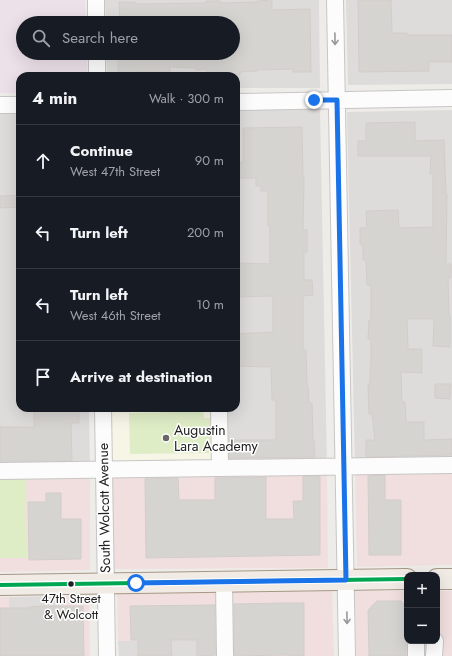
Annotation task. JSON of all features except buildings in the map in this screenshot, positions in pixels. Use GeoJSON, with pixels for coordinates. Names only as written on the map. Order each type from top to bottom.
{"type":"FeatureCollection","features":[{"type":"Feature","properties":{"kind":"main road"},"geometry":{"type":"LineString","coordinates":[[0,585],[404,579]]}},
{"type":"Feature","properties":{"kind":"main road"},"geometry":{"type":"LineString","coordinates":[[440,579],[452,579]]}},
{"type":"Feature","properties":{"kind":"street"},"geometry":{"type":"LineString","coordinates":[[96,0],[96,16]]}},
{"type":"Feature","properties":{"kind":"street"},"geometry":{"type":"LineString","coordinates":[[335,0],[347,656]]}},
{"type":"Feature","properties":{"kind":"street"},"geometry":{"type":"LineString","coordinates":[[97,60],[97,72]]}},
{"type":"Feature","properties":{"kind":"street"},"geometry":{"type":"LineString","coordinates":[[240,102],[452,98]]}},
{"type":"Feature","properties":{"kind":"street"},"geometry":{"type":"LineString","coordinates":[[0,105],[16,105]]}},
{"type":"Feature","properties":{"kind":"street","name":"South Wolcott Avenue"},"geometry":{"type":"LineString","coordinates":[[103,412],[107,656]]}},
{"type":"Feature","properties":{"kind":"street"},"geometry":{"type":"LineString","coordinates":[[219,412],[220,468]]}},
{"type":"Feature","properties":{"kind":"street"},"geometry":{"type":"LineString","coordinates":[[0,471],[452,465]]}},
{"type":"Feature","properties":{"kind":"street"},"geometry":{"type":"LineString","coordinates":[[224,582],[225,656]]}},
{"type":"Feature","properties":{"kind":"street"},"geometry":{"type":"LineString","coordinates":[[416,644],[416,656]]}},
{"type":"Feature","properties":{"kind":"street"},"geometry":{"type":"LineString","coordinates":[[434,656],[435,644]]}},
{"type":"Feature","properties":{"kind":"shaded area"},"geometry":{"type":"Polygon","coordinates":[[[0,0],[85,0],[86,16],[16,16],[16,60],[87,60],[87,72],[16,72],[16,93],[0,93],[0,0]]]}},
{"type":"Feature","properties":{"kind":"shaded area"},"geometry":{"type":"Polygon","coordinates":[[[105,0],[319,0],[320,88],[240,88],[240,72],[107,72],[106,60],[240,60],[240,16],[106,16],[105,0]]]}},
{"type":"Feature","properties":{"kind":"shaded area"},"geometry":{"type":"Polygon","coordinates":[[[346,0],[452,0],[452,84],[348,85],[346,0]]]}},
{"type":"Feature","properties":{"kind":"shaded area"},"geometry":{"type":"Polygon","coordinates":[[[320,109],[327,466],[220,468],[219,412],[240,412],[240,110],[320,109]]]}},
{"type":"Feature","properties":{"kind":"shaded area"},"geometry":{"type":"Polygon","coordinates":[[[452,110],[452,465],[355,466],[347,112],[452,110]]]}},
{"type":"Feature","properties":{"kind":"shaded area"},"geometry":{"type":"Polygon","coordinates":[[[0,113],[16,113],[16,412],[89,412],[90,470],[0,471],[0,113]]]}},
{"type":"Feature","properties":{"kind":"shaded area","name":"Augustin Lara Academy"},"geometry":{"type":"Polygon","coordinates":[[[111,412],[219,412],[220,468],[112,469],[111,412]]]}},
{"type":"Feature","properties":{"kind":"shaded area"},"geometry":{"type":"Polygon","coordinates":[[[452,465],[452,565],[357,567],[355,466],[452,465]]]}},
{"type":"Feature","properties":{"kind":"shaded area"},"geometry":{"type":"Polygon","coordinates":[[[327,466],[328,568],[113,569],[112,469],[327,466]]]}},
{"type":"Feature","properties":{"kind":"shaded area"},"geometry":{"type":"Polygon","coordinates":[[[90,470],[90,570],[0,572],[0,471],[90,470]]]}},
{"type":"Feature","properties":{"kind":"shaded area"},"geometry":{"type":"Polygon","coordinates":[[[332,588],[334,656],[225,656],[225,640],[118,641],[117,592],[332,588]]]}},
{"type":"Feature","properties":{"kind":"shaded area"},"geometry":{"type":"Polygon","coordinates":[[[355,591],[404,591],[404,644],[440,644],[440,591],[452,591],[452,656],[356,656],[355,591]]]}},
{"type":"Feature","properties":{"kind":"shaded area"},"geometry":{"type":"Polygon","coordinates":[[[64,596],[63,656],[10,656],[9,597],[64,596]]]}},
{"type":"Feature","properties":{"kind":"shaded area"},"geometry":{"type":"Polygon","coordinates":[[[64,596],[89,596],[90,656],[63,656],[64,596]]]}},
{"type":"Feature","properties":{"kind":"shaded area"},"geometry":{"type":"Polygon","coordinates":[[[0,597],[9,597],[10,656],[0,656],[0,597]]]}},
{"type":"Feature","properties":{"kind":"shaded area"},"geometry":{"type":"Polygon","coordinates":[[[118,640],[225,640],[225,656],[119,656],[118,640]]]}},
{"type":"Feature","properties":{"kind":"green space"},"geometry":{"type":"Polygon","coordinates":[[[203,412],[204,418],[210,418],[211,453],[130,454],[129,413],[203,412]]]}},
{"type":"Feature","properties":{"kind":"green space"},"geometry":{"type":"Polygon","coordinates":[[[0,475],[25,475],[27,558],[0,558],[0,475]]]}},
{"type":"Feature","properties":{"kind":"transit line"},"geometry":{"type":"LineString","coordinates":[[0,585],[404,579]]}},
{"type":"Feature","properties":{"kind":"place","name":"Augustin Lara Academy"},"geometry":{"type":"Point","coordinates":[166,438]}},
{"type":"Feature","properties":{"kind":"place","name":"47th Street & Wolcott"},"geometry":{"type":"Point","coordinates":[71,584]}},
{"type":"Feature","properties":{"kind":"route"},"geometry":{"type":"LineString","coordinates":[[136,583],[346,580],[337,100],[314,100]]}}]}
